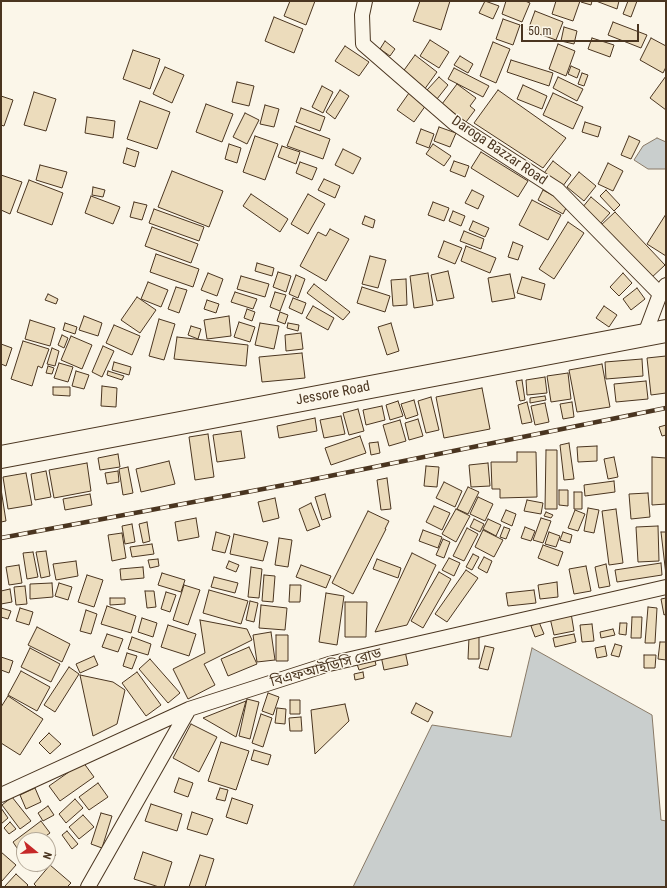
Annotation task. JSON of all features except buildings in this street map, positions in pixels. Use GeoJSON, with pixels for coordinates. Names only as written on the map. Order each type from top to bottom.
{"type":"FeatureCollection","features":[{"type":"Feature","properties":{"kind":"highway","name":"Jessore Road"},"geometry":{"type":"LineString","coordinates":[[1,457],[656,333]]}},
{"type":"Feature","properties":{"kind":"street","name":"Daroga Bazzar Road"},"geometry":{"type":"LineString","coordinates":[[365,1],[362,16],[363,44],[454,123],[558,190],[663,290]]}},
{"type":"Feature","properties":{"kind":"street"},"geometry":{"type":"LineString","coordinates":[[656,333],[663,290]]}},
{"type":"Feature","properties":{"kind":"street","name":"বিএফআইডিসি রোড"},"geometry":{"type":"LineString","coordinates":[[1,795],[189,709],[329,664],[666,587]]}},
{"type":"Feature","properties":{"kind":"street"},"geometry":{"type":"LineString","coordinates":[[88,887],[189,709]]}},
{"type":"Feature","properties":{"kind":"shaded area"},"geometry":{"type":"Polygon","coordinates":[[[657,138],[666,142],[666,169],[648,169],[634,160],[643,146],[657,138]]]}},
{"type":"Feature","properties":{"kind":"shaded area"},"geometry":{"type":"Polygon","coordinates":[[[532,648],[652,715],[661,820],[666,821],[666,887],[353,887],[432,725],[511,737],[532,648]]]}},
{"type":"Feature","properties":{"kind":"railway"},"geometry":{"type":"LineString","coordinates":[[1,538],[295,483],[666,408]]}}]}
